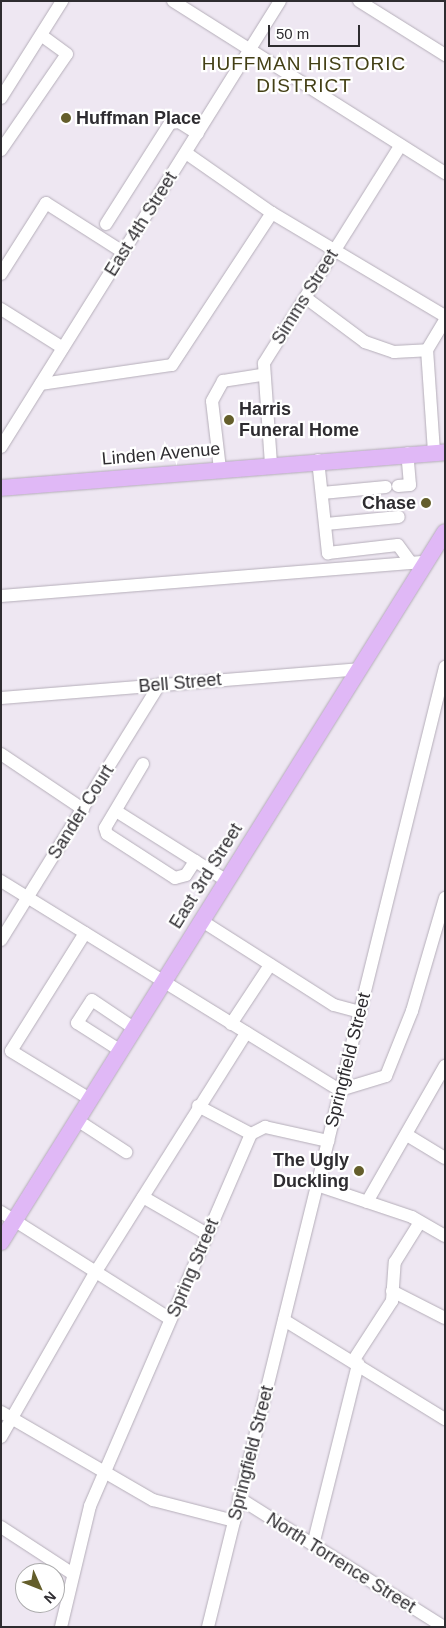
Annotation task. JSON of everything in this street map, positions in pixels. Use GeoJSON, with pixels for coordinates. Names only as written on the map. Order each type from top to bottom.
{"type":"FeatureCollection","features":[{"type":"Feature","properties":{"kind":"main road","name":"Linden Avenue"},"geometry":{"type":"LineString","coordinates":[[1,488],[318,460],[439,452]]}},
{"type":"Feature","properties":{"kind":"main road","name":"East 3rd Street"},"geometry":{"type":"LineString","coordinates":[[1,1242],[8,1216],[77,1120],[121,1051],[359,669],[418,562],[443,538]]}},
{"type":"Feature","properties":{"kind":"street"},"geometry":{"type":"LineString","coordinates":[[1,98],[62,1]]}},
{"type":"Feature","properties":{"kind":"street"},"geometry":{"type":"LineString","coordinates":[[173,1],[445,173]]}},
{"type":"Feature","properties":{"kind":"street","name":"East 4th Street"},"geometry":{"type":"LineString","coordinates":[[1,446],[186,154],[280,1]]}},
{"type":"Feature","properties":{"kind":"street"},"geometry":{"type":"LineString","coordinates":[[359,1],[445,55]]}},
{"type":"Feature","properties":{"kind":"street"},"geometry":{"type":"LineString","coordinates":[[1,150],[67,54],[41,35]]}},
{"type":"Feature","properties":{"kind":"street"},"geometry":{"type":"LineString","coordinates":[[106,224],[170,123],[179,122],[198,134]]}},
{"type":"Feature","properties":{"kind":"street","name":"Simms Street"},"geometry":{"type":"LineString","coordinates":[[271,464],[262,375],[264,363],[401,145]]}},
{"type":"Feature","properties":{"kind":"street"},"geometry":{"type":"LineString","coordinates":[[186,154],[272,213],[445,316]]}},
{"type":"Feature","properties":{"kind":"street"},"geometry":{"type":"LineString","coordinates":[[1,274],[46,203],[123,252]]}},
{"type":"Feature","properties":{"kind":"street"},"geometry":{"type":"LineString","coordinates":[[40,384],[172,365],[272,213]]}},
{"type":"Feature","properties":{"kind":"street"},"geometry":{"type":"LineString","coordinates":[[306,298],[365,342],[394,352],[426,350]]}},
{"type":"Feature","properties":{"kind":"street"},"geometry":{"type":"LineString","coordinates":[[1,309],[63,348]]}},
{"type":"Feature","properties":{"kind":"street"},"geometry":{"type":"LineString","coordinates":[[439,452],[426,350],[445,320]]}},
{"type":"Feature","properties":{"kind":"street"},"geometry":{"type":"LineString","coordinates":[[220,469],[212,401],[223,382],[262,375]]}},
{"type":"Feature","properties":{"kind":"street"},"geometry":{"type":"LineString","coordinates":[[322,492],[410,485],[407,453]]}},
{"type":"Feature","properties":{"kind":"street"},"geometry":{"type":"LineString","coordinates":[[318,460],[328,554],[398,546],[418,562]]}},
{"type":"Feature","properties":{"kind":"street"},"geometry":{"type":"LineString","coordinates":[[326,524],[399,517]]}},
{"type":"Feature","properties":{"kind":"street"},"geometry":{"type":"LineString","coordinates":[[1,596],[418,562]]}},
{"type":"Feature","properties":{"kind":"street","name":"Springfield Street"},"geometry":{"type":"LineString","coordinates":[[208,1627],[445,667]]}},
{"type":"Feature","properties":{"kind":"street","name":"Bell Street"},"geometry":{"type":"LineString","coordinates":[[1,698],[359,669]]}},
{"type":"Feature","properties":{"kind":"street","name":"Sander Court"},"geometry":{"type":"LineString","coordinates":[[1,940],[160,684]]}},
{"type":"Feature","properties":{"kind":"street"},"geometry":{"type":"LineString","coordinates":[[1,754],[83,809]]}},
{"type":"Feature","properties":{"kind":"street"},"geometry":{"type":"LineString","coordinates":[[143,764],[105,828],[112,840],[175,878],[186,875],[195,861]]}},
{"type":"Feature","properties":{"kind":"street"},"geometry":{"type":"LineString","coordinates":[[116,811],[227,881]]}},
{"type":"Feature","properties":{"kind":"street"},"geometry":{"type":"LineString","coordinates":[[1,881],[340,1090],[386,1076],[412,1011],[445,898]]}},
{"type":"Feature","properties":{"kind":"street"},"geometry":{"type":"LineString","coordinates":[[202,921],[334,1005],[360,1012]]}},
{"type":"Feature","properties":{"kind":"street"},"geometry":{"type":"LineString","coordinates":[[85,933],[11,1051],[90,1100]]}},
{"type":"Feature","properties":{"kind":"street"},"geometry":{"type":"LineString","coordinates":[[231,1024],[270,965]]}},
{"type":"Feature","properties":{"kind":"street"},"geometry":{"type":"LineString","coordinates":[[121,1051],[77,1023],[92,1000],[134,1028]]}},
{"type":"Feature","properties":{"kind":"street"},"geometry":{"type":"LineString","coordinates":[[1,1437],[7,1416],[198,1106],[246,1033]]}},
{"type":"Feature","properties":{"kind":"street"},"geometry":{"type":"LineString","coordinates":[[368,1202],[444,1070]]}},
{"type":"Feature","properties":{"kind":"street"},"geometry":{"type":"LineString","coordinates":[[198,1106],[230,1127],[252,1134],[265,1128],[328,1141]]}},
{"type":"Feature","properties":{"kind":"street"},"geometry":{"type":"LineString","coordinates":[[77,1120],[126,1152]]}},
{"type":"Feature","properties":{"kind":"street","name":"Spring Street"},"geometry":{"type":"LineString","coordinates":[[61,1627],[73,1574],[102,1474],[252,1134]]}},
{"type":"Feature","properties":{"kind":"street"},"geometry":{"type":"LineString","coordinates":[[407,1135],[445,1158]]}},
{"type":"Feature","properties":{"kind":"street"},"geometry":{"type":"LineString","coordinates":[[317,1186],[368,1202],[420,1222],[445,1236]]}},
{"type":"Feature","properties":{"kind":"street"},"geometry":{"type":"LineString","coordinates":[[143,1197],[207,1234]]}},
{"type":"Feature","properties":{"kind":"street"},"geometry":{"type":"LineString","coordinates":[[8,1216],[170,1319]]}},
{"type":"Feature","properties":{"kind":"street"},"geometry":{"type":"LineString","coordinates":[[313,1545],[356,1363],[392,1301],[395,1262],[420,1222]]}},
{"type":"Feature","properties":{"kind":"street"},"geometry":{"type":"LineString","coordinates":[[392,1291],[445,1318]]}},
{"type":"Feature","properties":{"kind":"street"},"geometry":{"type":"LineString","coordinates":[[284,1320],[445,1419]]}},
{"type":"Feature","properties":{"kind":"street"},"geometry":{"type":"LineString","coordinates":[[7,1416],[102,1474],[161,1503],[234,1520]]}},
{"type":"Feature","properties":{"kind":"street","name":"North Torrence Street"},"geometry":{"type":"LineString","coordinates":[[239,1498],[444,1627]]}},
{"type":"Feature","properties":{"kind":"street"},"geometry":{"type":"LineString","coordinates":[[1,1527],[73,1574]]}},
{"type":"Feature","properties":{"kind":"place","name":"Huffman Place"},"geometry":{"type":"Point","coordinates":[66,118]}},
{"type":"Feature","properties":{"kind":"place","name":"Harris Funeral Home"},"geometry":{"type":"Point","coordinates":[229,420]}},
{"type":"Feature","properties":{"kind":"place","name":"Chase"},"geometry":{"type":"Point","coordinates":[426,503]}},
{"type":"Feature","properties":{"kind":"place","name":"The Ugly Duckling"},"geometry":{"type":"Point","coordinates":[359,1171]}},
{"type":"Feature","properties":{"kind":"district","name":"HUFFMAN HISTORIC DISTRICT"},"geometry":{"type":"Point","coordinates":[304,75]}}]}
